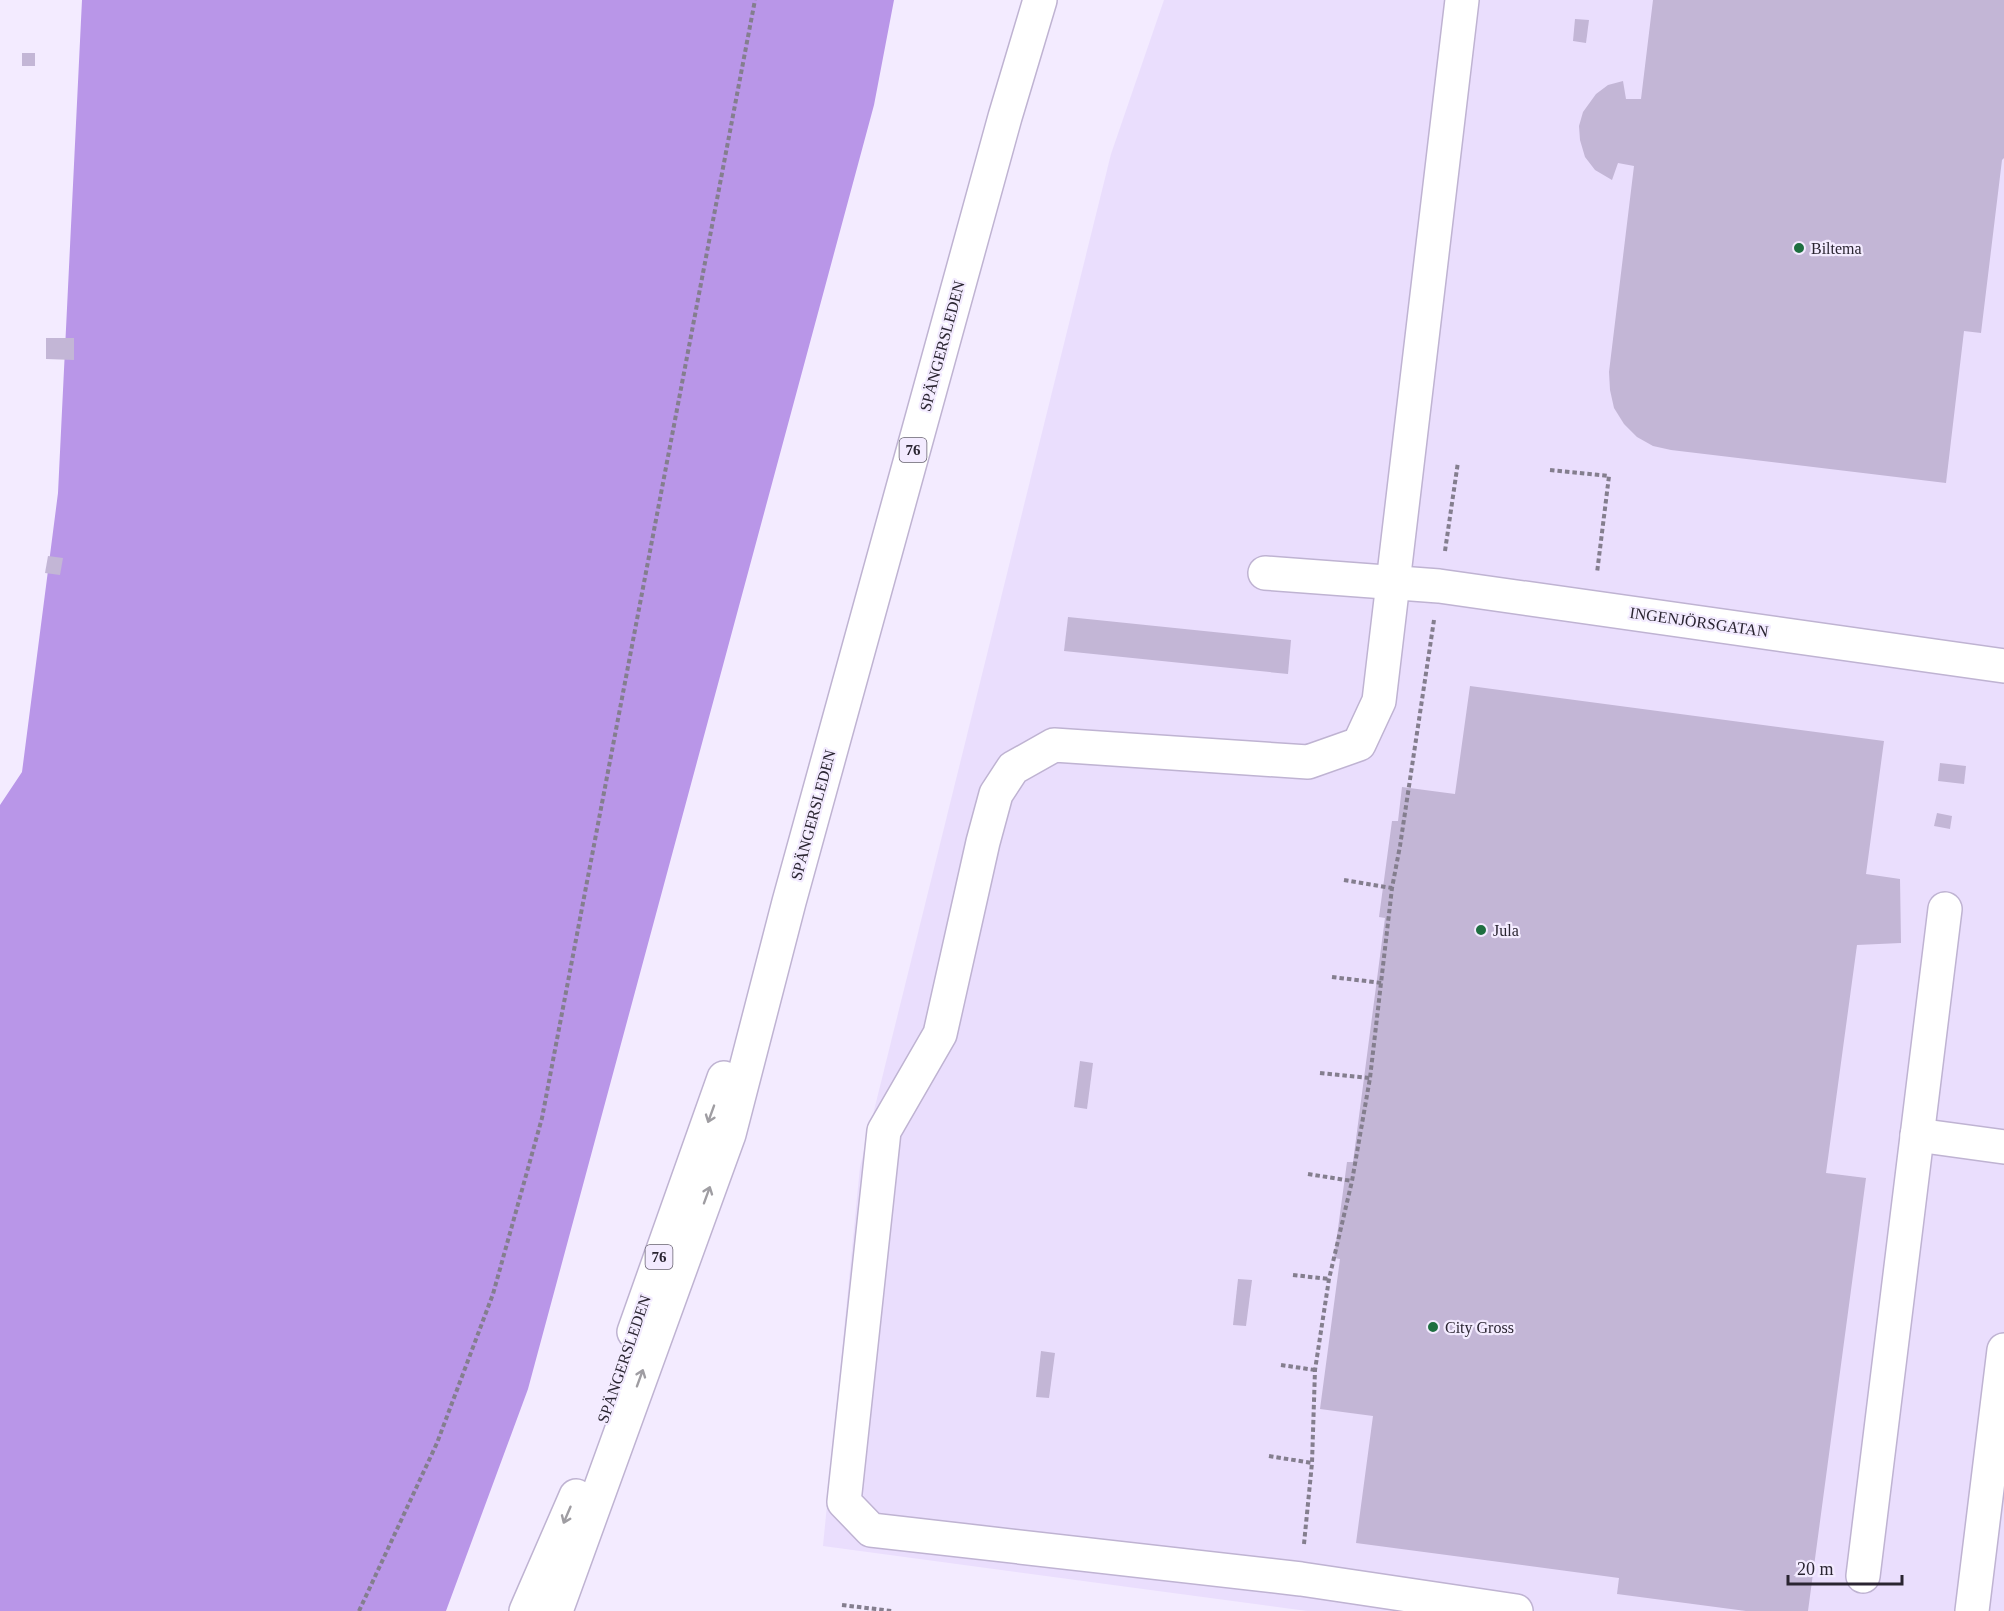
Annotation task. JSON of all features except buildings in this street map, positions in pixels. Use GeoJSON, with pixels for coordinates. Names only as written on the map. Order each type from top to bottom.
{"type":"FeatureCollection","features":[{"type":"Feature","properties":{"kind":"main road","name":"SPÄNGERSLEDEN"},"geometry":{"type":"LineString","coordinates":[[556,1611],[729,1134],[789,902],[1002,129],[1040,0]]}},
{"type":"Feature","properties":{"kind":"main road"},"geometry":{"type":"LineString","coordinates":[[1462,0],[1379,701],[1359,744],[1308,762],[1054,745],[1013,768],[996,794],[940,1034],[884,1131],[844,1502],[871,1530],[1300,1579],[1516,1611]]}},
{"type":"Feature","properties":{"kind":"main road","name":"INGENJÖRSGATAN"},"geometry":{"type":"LineString","coordinates":[[1265,573],[1439,586],[2004,666]]}},
{"type":"Feature","properties":{"kind":"main road","name":"SPÄNGERSLEDEN"},"geometry":{"type":"LineString","coordinates":[[526,1611],[583,1478],[668,1232],[789,902]]}},
{"type":"Feature","properties":{"kind":"main road"},"geometry":{"type":"LineString","coordinates":[[1863,1576],[1945,909]]}},
{"type":"Feature","properties":{"kind":"main road"},"geometry":{"type":"LineString","coordinates":[[1917,1136],[2004,1148]]}},
{"type":"Feature","properties":{"kind":"main road"},"geometry":{"type":"LineString","coordinates":[[1972,1611],[2004,1350]]}},
{"type":"Feature","properties":{"kind":"path"},"geometry":{"type":"LineString","coordinates":[[359,1611],[437,1443],[493,1294],[542,1118],[755,0]]}},
{"type":"Feature","properties":{"kind":"path"},"geometry":{"type":"LineString","coordinates":[[1300,1579],[1312,1463],[1315,1370],[1329,1279],[1352,1181],[1370,1078],[1392,888],[1458,462]]}},
{"type":"Feature","properties":{"kind":"path"},"geometry":{"type":"LineString","coordinates":[[1550,470],[1609,476],[1593,607]]}},
{"type":"Feature","properties":{"kind":"path"},"geometry":{"type":"LineString","coordinates":[[1344,880],[1392,888]]}},
{"type":"Feature","properties":{"kind":"path"},"geometry":{"type":"LineString","coordinates":[[1332,977],[1382,983]]}},
{"type":"Feature","properties":{"kind":"path"},"geometry":{"type":"LineString","coordinates":[[1320,1073],[1370,1078]]}},
{"type":"Feature","properties":{"kind":"path"},"geometry":{"type":"LineString","coordinates":[[1308,1174],[1352,1181]]}},
{"type":"Feature","properties":{"kind":"path"},"geometry":{"type":"LineString","coordinates":[[1293,1275],[1329,1279]]}},
{"type":"Feature","properties":{"kind":"path"},"geometry":{"type":"LineString","coordinates":[[1281,1365],[1315,1370]]}},
{"type":"Feature","properties":{"kind":"path"},"geometry":{"type":"LineString","coordinates":[[1269,1456],[1312,1463]]}},
{"type":"Feature","properties":{"kind":"path"},"geometry":{"type":"LineString","coordinates":[[842,1605],[892,1611]]}},
{"type":"Feature","properties":{"kind":"shaded area"},"geometry":{"type":"Polygon","coordinates":[[[82,0],[894,0],[874,105],[528,1389],[446,1611],[0,1611],[0,805],[22,772],[58,493],[82,0]]]}},
{"type":"Feature","properties":{"kind":"shaded area"},"geometry":{"type":"Polygon","coordinates":[[[1164,0],[2004,0],[2004,1611],[1307,1611],[823,1546],[860,1167],[1111,154],[1164,0]]]}},
{"type":"Feature","properties":{"kind":"place","name":"Biltema"},"geometry":{"type":"Point","coordinates":[1799,248]}},
{"type":"Feature","properties":{"kind":"place","name":"Jula"},"geometry":{"type":"Point","coordinates":[1481,930]}},
{"type":"Feature","properties":{"kind":"place","name":"City Gross"},"geometry":{"type":"Point","coordinates":[1433,1327]}}]}
